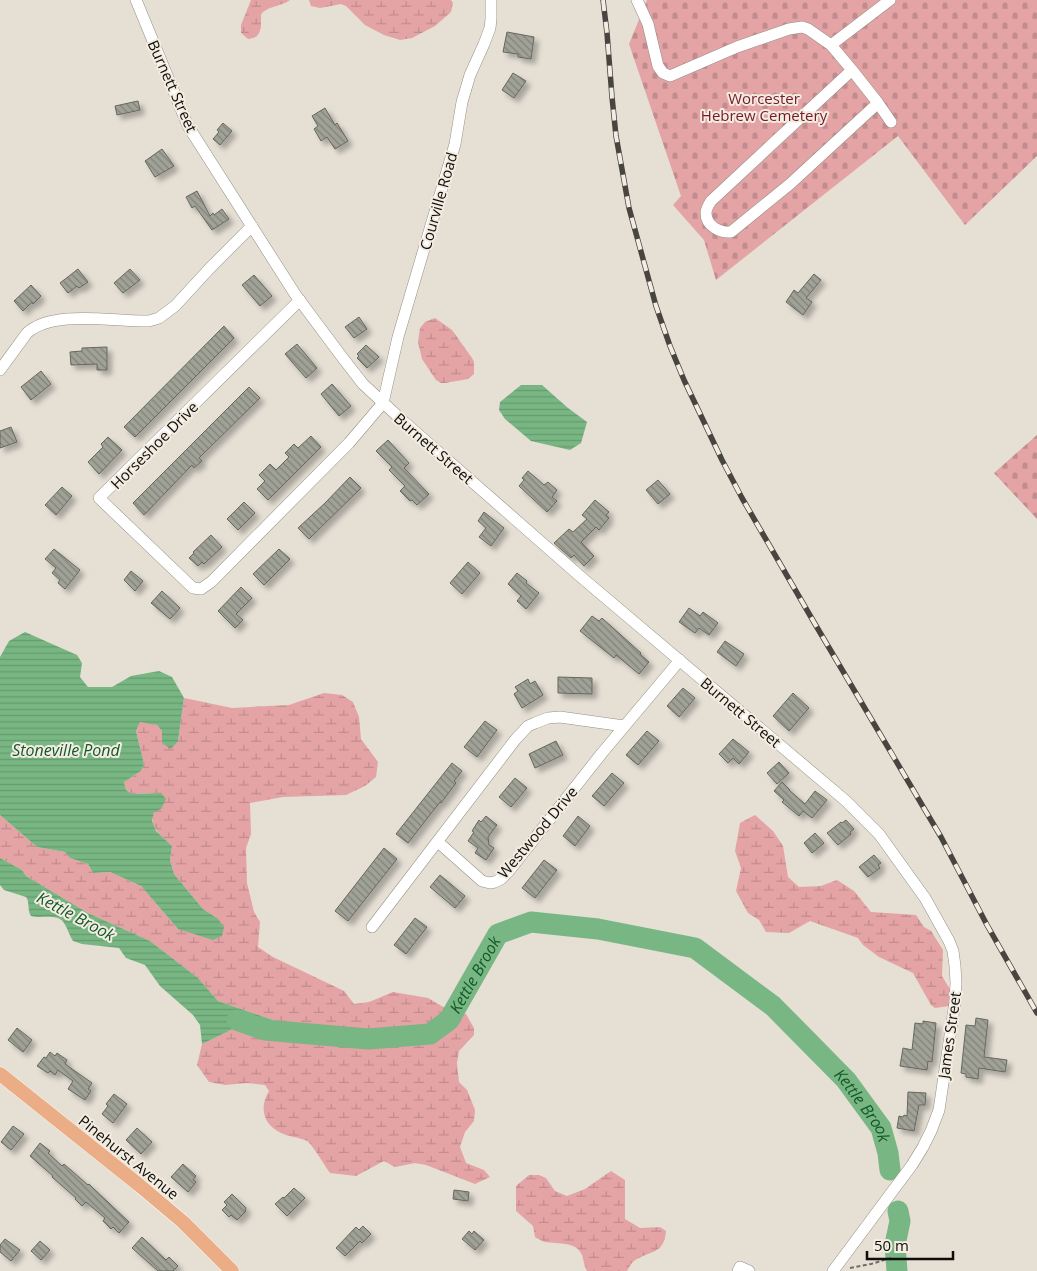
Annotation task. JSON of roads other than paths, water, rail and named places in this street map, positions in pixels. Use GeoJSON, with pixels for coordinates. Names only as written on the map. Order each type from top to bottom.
{"type":"FeatureCollection","features":[{"type":"Feature","properties":{"kind":"main road","name":"Pinehurst Avenue"},"geometry":{"type":"LineString","coordinates":[[0,1074],[140,1185],[183,1222],[232,1271]]}},
{"type":"Feature","properties":{"kind":"street","name":"Burnett Street"},"geometry":{"type":"LineString","coordinates":[[136,0],[188,126],[300,300],[357,376],[383,403],[581,577],[847,802]]}},
{"type":"Feature","properties":{"kind":"street","name":"Courville Road"},"geometry":{"type":"LineString","coordinates":[[383,403],[398,337],[455,144],[462,102],[470,75],[490,28],[491,0]]}},
{"type":"Feature","properties":{"kind":"street"},"geometry":{"type":"LineString","coordinates":[[637,0],[648,24],[658,66],[667,75],[670,76],[737,47],[789,29],[802,27],[831,45],[891,122]]}},
{"type":"Feature","properties":{"kind":"street"},"geometry":{"type":"LineString","coordinates":[[831,45],[890,0]]}},
{"type":"Feature","properties":{"kind":"street"},"geometry":{"type":"LineString","coordinates":[[852,70],[711,201],[706,212],[709,222],[716,229],[731,232],[790,184],[878,103]]}},
{"type":"Feature","properties":{"kind":"street"},"geometry":{"type":"LineString","coordinates":[[0,370],[27,333],[39,324],[68,318],[143,321],[163,315],[175,306],[252,226]]}},
{"type":"Feature","properties":{"kind":"street","name":"Horseshoe Drive"},"geometry":{"type":"LineString","coordinates":[[300,300],[99,498],[190,586],[201,589],[211,582],[349,444],[383,403]]}},
{"type":"Feature","properties":{"kind":"street","name":"Westwood Drive"},"geometry":{"type":"LineString","coordinates":[[438,842],[482,881],[493,882],[501,879],[624,726],[680,660]]}},
{"type":"Feature","properties":{"kind":"street"},"geometry":{"type":"LineString","coordinates":[[372,927],[515,740],[528,726],[548,718],[560,717],[624,726]]}},
{"type":"Feature","properties":{"kind":"street","name":"James Street"},"geometry":{"type":"LineString","coordinates":[[834,1270],[908,1170],[931,1131],[939,1110],[955,1002],[956,983],[953,951],[925,898],[879,834],[847,802]]}},
{"type":"Feature","properties":{"kind":"street"},"geometry":{"type":"LineString","coordinates":[[738,1271],[740,1267],[749,1271]]}},
{"type":"Feature","properties":{"kind":"water"},"geometry":{"type":"Polygon","coordinates":[[[521,385],[542,385],[587,422],[581,443],[570,450],[531,441],[505,419],[499,410],[500,402],[521,385]]]}},
{"type":"Feature","properties":{"kind":"water","name":"Stoneville Pond"},"geometry":{"type":"Polygon","coordinates":[[[25,632],[77,655],[82,663],[80,677],[88,687],[112,687],[131,676],[159,671],[172,677],[184,698],[178,741],[171,749],[162,743],[162,731],[157,725],[140,722],[136,731],[144,764],[141,771],[124,782],[126,790],[132,794],[161,793],[166,799],[161,809],[154,812],[152,821],[156,831],[172,846],[170,860],[174,874],[203,909],[217,918],[224,927],[222,936],[213,940],[178,929],[141,886],[110,872],[93,873],[88,864],[70,858],[65,852],[37,847],[0,815],[0,657],[9,641],[25,632]]]}},
{"type":"Feature","properties":{"kind":"water"},"geometry":{"type":"Polygon","coordinates":[[[0,858],[88,913],[150,941],[198,978],[218,1001],[273,1020],[265,1030],[233,1029],[202,1044],[200,1025],[193,1015],[160,986],[145,965],[126,958],[119,948],[82,944],[73,941],[64,923],[58,918],[31,916],[26,897],[4,890],[0,885],[0,858]]]}},
{"type":"Feature","properties":{"kind":"waterway","name":"Kettle Brook"},"geometry":{"type":"LineString","coordinates":[[237,1020],[265,1030],[368,1039],[430,1034],[449,1020],[498,934],[531,922],[598,929],[695,948],[773,1006],[846,1080],[881,1128],[888,1153],[890,1170]]}},
{"type":"Feature","properties":{"kind":"waterway","name":"Kettle Brook"},"geometry":{"type":"LineString","coordinates":[[897,1271],[895,1245],[900,1221],[898,1211]]}},
{"type":"Feature","properties":{"kind":"railway"},"geometry":{"type":"LineString","coordinates":[[603,0],[616,136],[629,208],[656,306],[684,380],[742,498],[941,837],[987,925],[1037,1013]]}},
{"type":"Feature","properties":{"kind":"park label","name":"Worcester Hebrew Cemetery"},"geometry":{"type":"Point","coordinates":[764,106]}}]}
